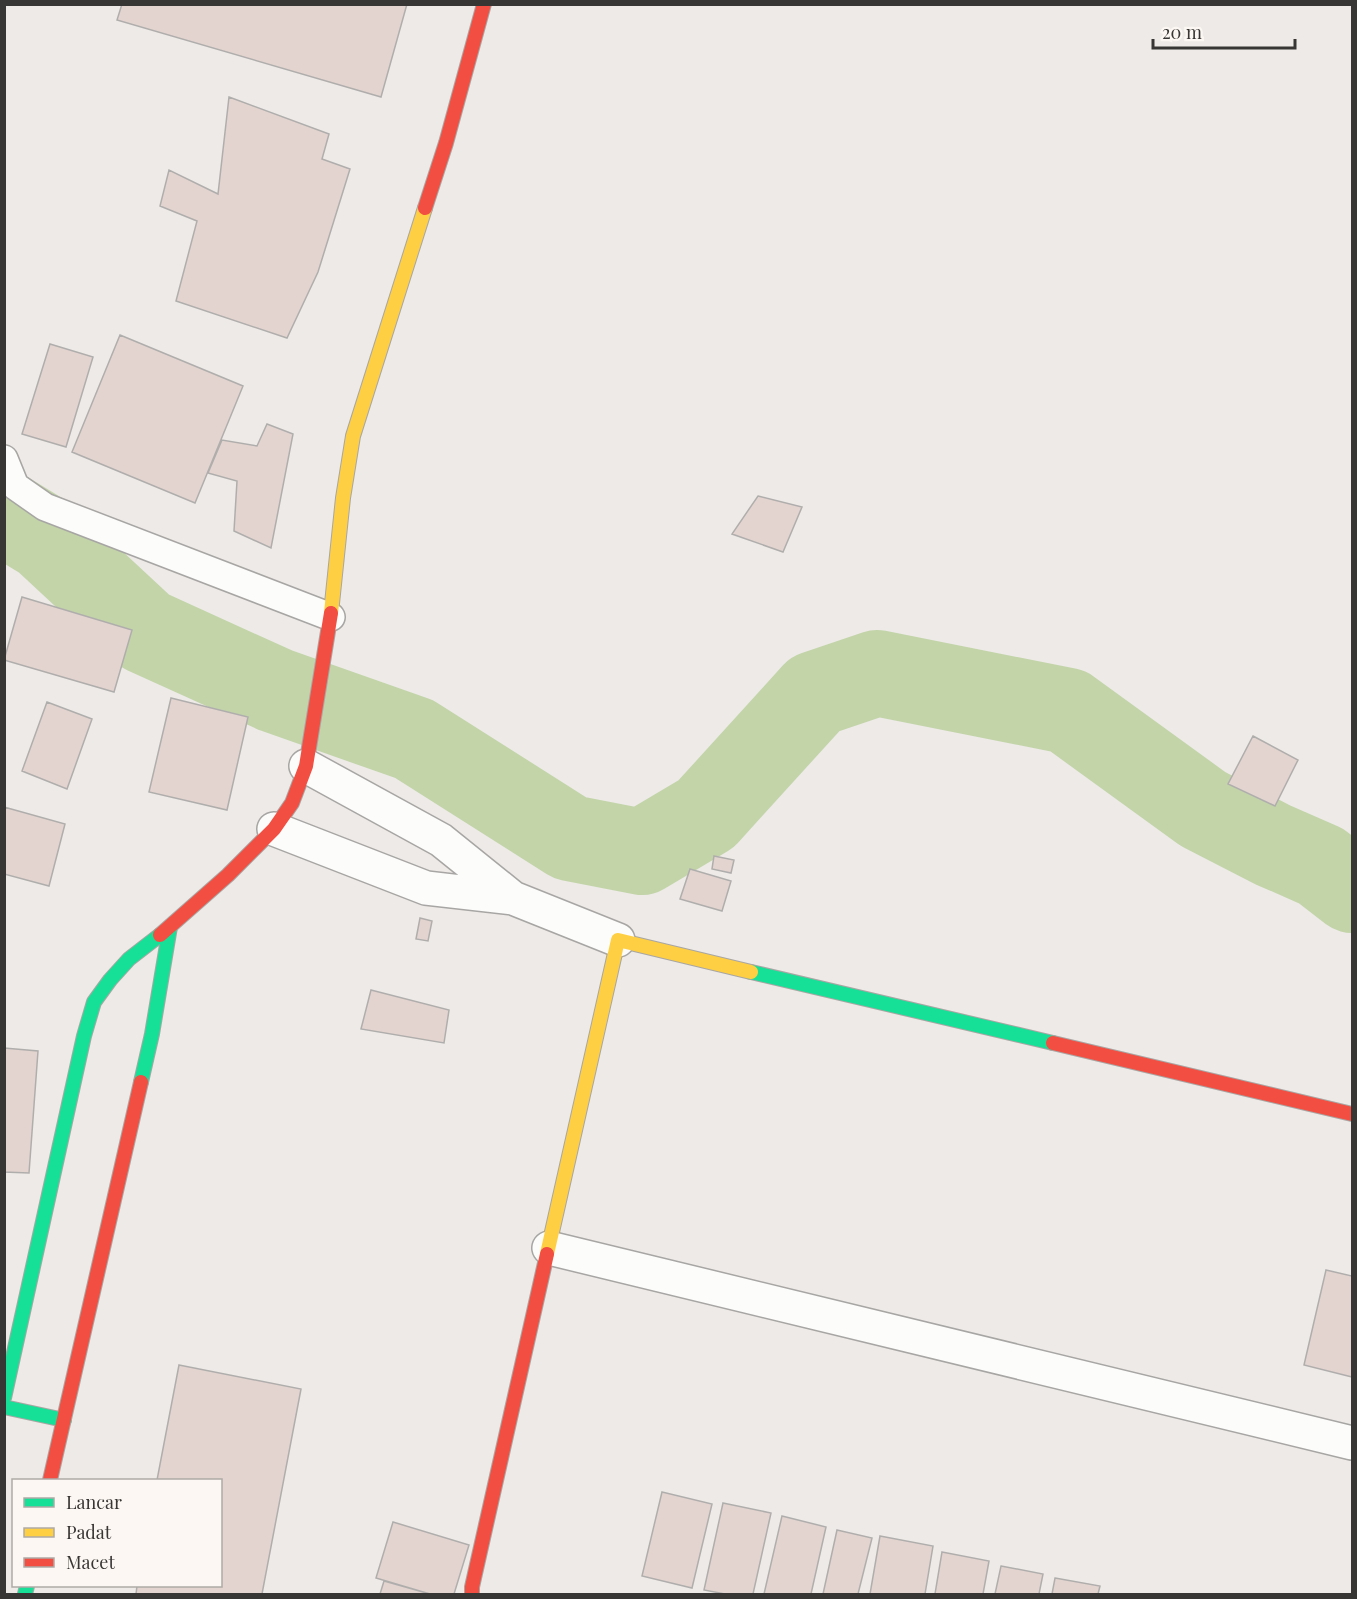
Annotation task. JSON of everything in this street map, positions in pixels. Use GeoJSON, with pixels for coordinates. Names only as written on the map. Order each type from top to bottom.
{"type":"FeatureCollection","features":[{"type":"Feature","properties":{"kind":"street"},"geometry":{"type":"LineString","coordinates":[[4,1398],[84,1036],[94,1002],[129,959],[170,927],[228,875],[274,829],[292,803],[306,766],[331,617],[343,498],[353,436],[446,143],[484,4]]}},
{"type":"Feature","properties":{"kind":"street"},"geometry":{"type":"LineString","coordinates":[[306,766],[441,840],[513,898]]}},
{"type":"Feature","properties":{"kind":"street"},"geometry":{"type":"LineString","coordinates":[[274,829],[426,888],[513,898],[618,940],[1353,1114]]}},
{"type":"Feature","properties":{"kind":"street"},"geometry":{"type":"LineString","coordinates":[[50,1479],[152,1034],[170,927]]}},
{"type":"Feature","properties":{"kind":"street"},"geometry":{"type":"LineString","coordinates":[[472,1594],[618,940]]}},
{"type":"Feature","properties":{"kind":"street"},"geometry":{"type":"LineString","coordinates":[[549,1248],[1353,1443]]}},
{"type":"Feature","properties":{"kind":"street"},"geometry":{"type":"LineString","coordinates":[[4,1407],[64,1420]]}},
{"type":"Feature","properties":{"kind":"lane"},"geometry":{"type":"LineString","coordinates":[[4,459],[15,486],[45,507],[331,617]]}},
{"type":"Feature","properties":{"kind":"building"},"geometry":{"type":"Polygon","coordinates":[[[122,4],[407,4],[381,97],[117,20],[122,4]]]}},
{"type":"Feature","properties":{"kind":"building"},"geometry":{"type":"Polygon","coordinates":[[[229,97],[329,134],[322,159],[350,169],[318,272],[287,338],[176,301],[197,221],[160,206],[169,170],[218,194],[229,97]]]}},
{"type":"Feature","properties":{"kind":"building"},"geometry":{"type":"Polygon","coordinates":[[[120,335],[243,386],[195,503],[72,452],[120,335]]]}},
{"type":"Feature","properties":{"kind":"building"},"geometry":{"type":"Polygon","coordinates":[[[50,344],[93,357],[66,447],[22,434],[50,344]]]}},
{"type":"Feature","properties":{"kind":"building"},"geometry":{"type":"Polygon","coordinates":[[[267,424],[293,434],[271,548],[234,531],[237,481],[208,473],[222,440],[257,446],[267,424]]]}},
{"type":"Feature","properties":{"kind":"building"},"geometry":{"type":"Polygon","coordinates":[[[758,496],[802,507],[783,552],[732,534],[758,496]]]}},
{"type":"Feature","properties":{"kind":"building"},"geometry":{"type":"Polygon","coordinates":[[[22,597],[132,630],[114,692],[4,660],[22,597]]]}},
{"type":"Feature","properties":{"kind":"building"},"geometry":{"type":"Polygon","coordinates":[[[171,698],[248,717],[227,810],[149,792],[171,698]]]}},
{"type":"Feature","properties":{"kind":"building"},"geometry":{"type":"Polygon","coordinates":[[[47,702],[92,719],[67,789],[22,771],[47,702]]]}},
{"type":"Feature","properties":{"kind":"building"},"geometry":{"type":"Polygon","coordinates":[[[1253,736],[1298,760],[1275,806],[1228,784],[1253,736]]]}},
{"type":"Feature","properties":{"kind":"building"},"geometry":{"type":"Polygon","coordinates":[[[4,807],[65,824],[49,886],[4,874],[4,807]]]}},
{"type":"Feature","properties":{"kind":"building"},"geometry":{"type":"Polygon","coordinates":[[[714,856],[734,860],[731,873],[712,869],[714,856]]]}},
{"type":"Feature","properties":{"kind":"building"},"geometry":{"type":"Polygon","coordinates":[[[690,869],[731,881],[722,911],[680,899],[690,869]]]}},
{"type":"Feature","properties":{"kind":"building"},"geometry":{"type":"Polygon","coordinates":[[[420,918],[432,921],[428,941],[416,939],[420,918]]]}},
{"type":"Feature","properties":{"kind":"building"},"geometry":{"type":"Polygon","coordinates":[[[371,990],[449,1010],[444,1043],[361,1029],[371,990]]]}},
{"type":"Feature","properties":{"kind":"building"},"geometry":{"type":"Polygon","coordinates":[[[4,1048],[38,1051],[29,1173],[4,1172],[4,1048]]]}},
{"type":"Feature","properties":{"kind":"building"},"geometry":{"type":"Polygon","coordinates":[[[1326,1270],[1352,1276],[1352,1377],[1304,1365],[1326,1270]]]}},
{"type":"Feature","properties":{"kind":"building"},"geometry":{"type":"Polygon","coordinates":[[[179,1365],[301,1389],[262,1594],[136,1594],[137,1587],[222,1587],[222,1479],[157,1479],[179,1365]]]}},
{"type":"Feature","properties":{"kind":"building"},"geometry":{"type":"Polygon","coordinates":[[[662,1492],[712,1504],[692,1588],[642,1576],[662,1492]]]}},
{"type":"Feature","properties":{"kind":"building"},"geometry":{"type":"Polygon","coordinates":[[[723,1503],[771,1513],[753,1594],[725,1594],[704,1590],[723,1503]]]}},
{"type":"Feature","properties":{"kind":"building"},"geometry":{"type":"Polygon","coordinates":[[[782,1516],[826,1527],[811,1594],[764,1594],[782,1516]]]}},
{"type":"Feature","properties":{"kind":"building"},"geometry":{"type":"Polygon","coordinates":[[[393,1522],[469,1545],[454,1594],[430,1594],[376,1578],[393,1522]]]}},
{"type":"Feature","properties":{"kind":"building"},"geometry":{"type":"Polygon","coordinates":[[[837,1530],[872,1538],[858,1594],[823,1594],[837,1530]]]}},
{"type":"Feature","properties":{"kind":"building"},"geometry":{"type":"Polygon","coordinates":[[[880,1536],[933,1546],[925,1594],[870,1594],[880,1536]]]}},
{"type":"Feature","properties":{"kind":"building"},"geometry":{"type":"Polygon","coordinates":[[[942,1552],[989,1561],[983,1594],[935,1594],[942,1552]]]}},
{"type":"Feature","properties":{"kind":"building"},"geometry":{"type":"Polygon","coordinates":[[[1001,1566],[1043,1574],[1039,1594],[995,1594],[1001,1566]]]}},
{"type":"Feature","properties":{"kind":"building"},"geometry":{"type":"Polygon","coordinates":[[[1055,1578],[1100,1586],[1098,1594],[1052,1594],[1055,1578]]]}},
{"type":"Feature","properties":{"kind":"building"},"geometry":{"type":"Polygon","coordinates":[[[384,1581],[430,1594],[380,1594],[384,1581]]]}},
{"type":"Feature","properties":{"kind":"waterway"},"geometry":{"type":"LineString","coordinates":[[4,513],[45,538],[145,631],[275,690],[414,739],[570,838],[642,852],[706,814],[815,694],[877,673],[1068,711],[1203,809],[1273,845],[1321,866],[1352,890]]}},
{"type":"Feature","properties":{"kind":"traffic: fast"},"geometry":{"type":"LineString","coordinates":[[141,1082],[152,1034],[170,927]]}},
{"type":"Feature","properties":{"kind":"traffic: fast"},"geometry":{"type":"LineString","coordinates":[[4,1398],[84,1036],[94,1002],[129,959],[160,935]]}},
{"type":"Feature","properties":{"kind":"traffic: fast"},"geometry":{"type":"LineString","coordinates":[[751,972],[1053,1043]]}},
{"type":"Feature","properties":{"kind":"traffic: fast"},"geometry":{"type":"LineString","coordinates":[[4,1407],[64,1420]]}},
{"type":"Feature","properties":{"kind":"traffic: fast"},"geometry":{"type":"LineString","coordinates":[[25,1594],[27,1587]]}},
{"type":"Feature","properties":{"kind":"traffic: slow"},"geometry":{"type":"LineString","coordinates":[[331,613],[343,498],[353,436],[425,208]]}},
{"type":"Feature","properties":{"kind":"traffic: slow"},"geometry":{"type":"LineString","coordinates":[[547,1254],[618,940],[751,972]]}},
{"type":"Feature","properties":{"kind":"traffic: jam"},"geometry":{"type":"LineString","coordinates":[[425,208],[446,143],[484,4]]}},
{"type":"Feature","properties":{"kind":"traffic: jam"},"geometry":{"type":"LineString","coordinates":[[160,935],[228,875],[274,829],[292,803],[306,766],[331,613]]}},
{"type":"Feature","properties":{"kind":"traffic: jam"},"geometry":{"type":"LineString","coordinates":[[1053,1043],[1352,1114]]}},
{"type":"Feature","properties":{"kind":"traffic: jam"},"geometry":{"type":"LineString","coordinates":[[50,1479],[141,1082]]}},
{"type":"Feature","properties":{"kind":"traffic: jam"},"geometry":{"type":"LineString","coordinates":[[472,1594],[547,1254]]}}]}
